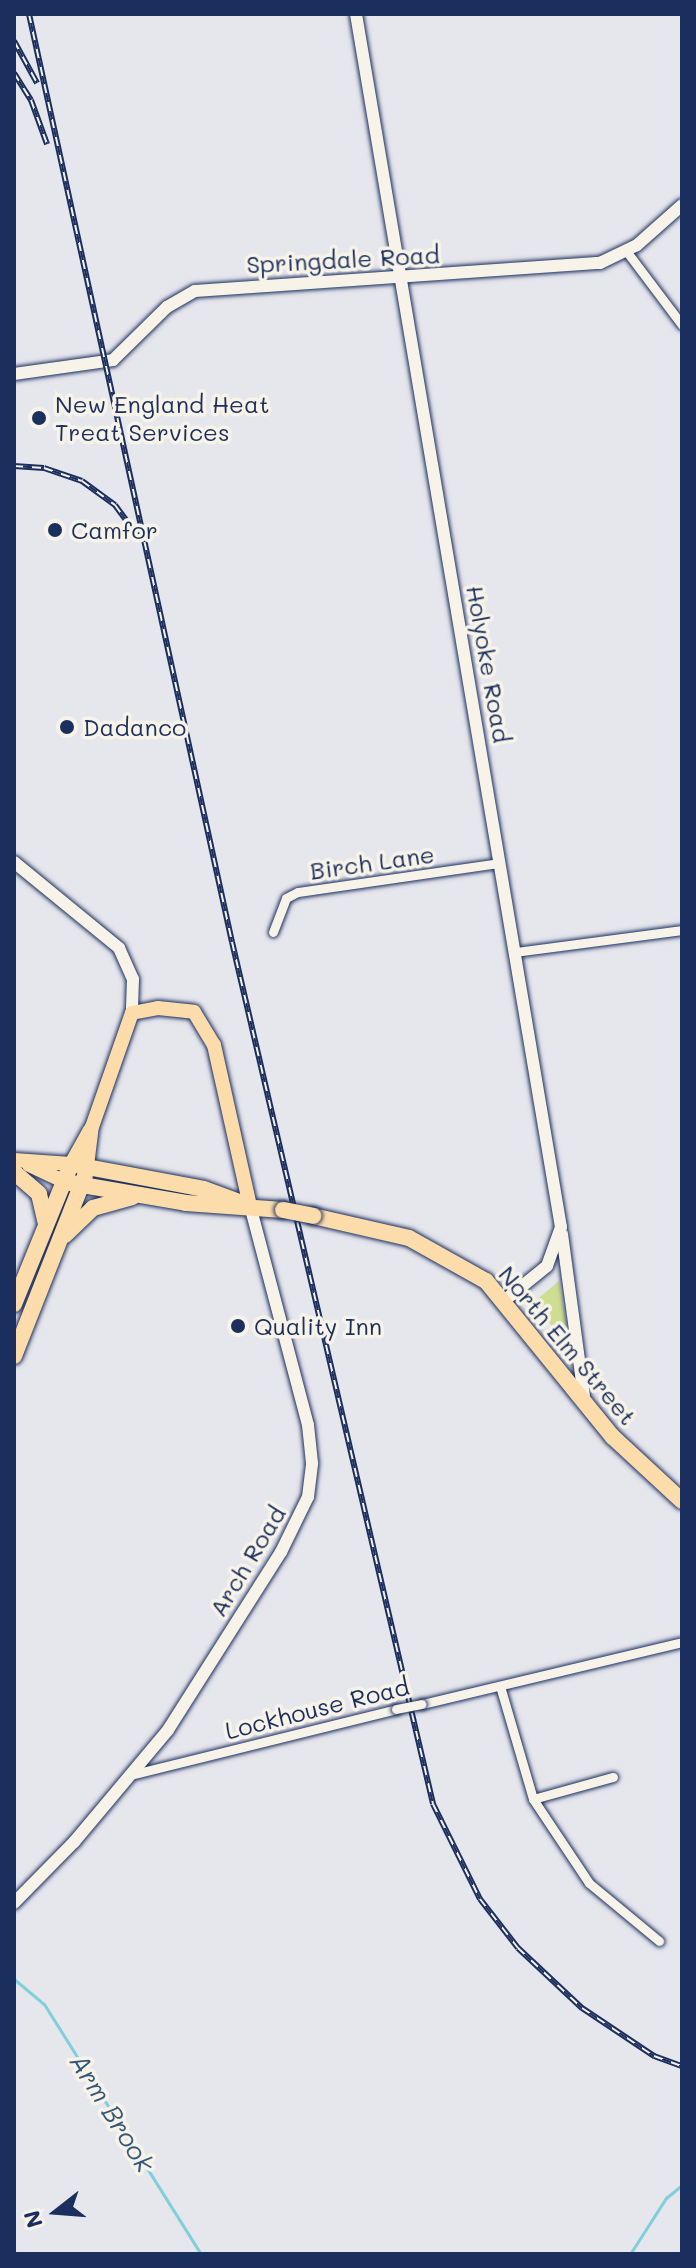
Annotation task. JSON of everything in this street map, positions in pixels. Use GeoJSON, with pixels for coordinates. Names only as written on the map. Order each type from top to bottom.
{"type":"FeatureCollection","features":[{"type":"Feature","properties":{"kind":"highway"},"geometry":{"type":"LineString","coordinates":[[17,1164],[43,1201],[42,1238]]}},
{"type":"Feature","properties":{"kind":"highway"},"geometry":{"type":"LineString","coordinates":[[14,1356],[51,1257],[79,1165],[204,1189],[250,1206]]}},
{"type":"Feature","properties":{"kind":"highway"},"geometry":{"type":"LineString","coordinates":[[74,1183],[147,1195],[250,1206]]}},
{"type":"Feature","properties":{"kind":"highway"},"geometry":{"type":"LineString","coordinates":[[14,1304],[42,1238],[74,1183]]}},
{"type":"Feature","properties":{"kind":"highway"},"geometry":{"type":"LineString","coordinates":[[51,1257],[88,1211],[114,1200],[147,1195]]}},
{"type":"Feature","properties":{"kind":"highway","name":"North Elm Street"},"geometry":{"type":"LineString","coordinates":[[250,1206],[313,1216],[409,1238],[457,1260],[505,1300],[613,1437],[682,1501]]}},
{"type":"Feature","properties":{"kind":"main road"},"geometry":{"type":"LineString","coordinates":[[17,1164],[79,1165],[132,1013],[177,1009],[194,1012],[205,1023],[218,1058],[250,1206]]}},
{"type":"Feature","properties":{"kind":"main road"},"geometry":{"type":"LineString","coordinates":[[17,1164],[74,1183]]}},
{"type":"Feature","properties":{"kind":"street","name":"Holyoke Road"},"geometry":{"type":"LineString","coordinates":[[356,14],[561,1227],[547,1266],[505,1300]]}},
{"type":"Feature","properties":{"kind":"street","name":"Springdale Road"},"geometry":{"type":"LineString","coordinates":[[14,374],[113,360],[173,302],[200,289],[576,266],[627,252],[682,205]]}},
{"type":"Feature","properties":{"kind":"street"},"geometry":{"type":"LineString","coordinates":[[627,252],[682,325]]}},
{"type":"Feature","properties":{"kind":"street"},"geometry":{"type":"LineString","coordinates":[[14,862],[119,948],[134,992],[132,1013]]}},
{"type":"Feature","properties":{"kind":"street","name":"Birch Lane"},"geometry":{"type":"LineString","coordinates":[[273,932],[286,898],[298,892],[500,863]]}},
{"type":"Feature","properties":{"kind":"street"},"geometry":{"type":"LineString","coordinates":[[515,952],[682,930]]}},
{"type":"Feature","properties":{"kind":"street","name":"Arch Road"},"geometry":{"type":"LineString","coordinates":[[134,1774],[255,1595],[300,1517],[312,1483],[308,1425],[250,1206]]}},
{"type":"Feature","properties":{"kind":"street"},"geometry":{"type":"LineString","coordinates":[[561,1227],[584,1397]]}},
{"type":"Feature","properties":{"kind":"street","name":"Lockhouse Road"},"geometry":{"type":"LineString","coordinates":[[134,1774],[682,1642]]}},
{"type":"Feature","properties":{"kind":"street"},"geometry":{"type":"LineString","coordinates":[[500,1686],[533,1799],[589,1883],[659,1941]]}},
{"type":"Feature","properties":{"kind":"street"},"geometry":{"type":"LineString","coordinates":[[14,1903],[134,1774]]}},
{"type":"Feature","properties":{"kind":"street"},"geometry":{"type":"LineString","coordinates":[[533,1799],[613,1777]]}},
{"type":"Feature","properties":{"kind":"green space"},"geometry":{"type":"Polygon","coordinates":[[[559,1281],[570,1345],[569,1347],[533,1303],[559,1281]]]}},
{"type":"Feature","properties":{"kind":"waterway","name":"Arm Brook"},"geometry":{"type":"LineString","coordinates":[[14,1979],[44,2004],[201,2254]]}},
{"type":"Feature","properties":{"kind":"waterway"},"geometry":{"type":"LineString","coordinates":[[630,2254],[666,2198],[682,2185]]}},
{"type":"Feature","properties":{"kind":"railway"},"geometry":{"type":"LineString","coordinates":[[29,14],[232,942],[433,1804],[480,1899],[518,1948],[582,2008],[654,2056],[682,2066]]}},
{"type":"Feature","properties":{"kind":"railway"},"geometry":{"type":"LineString","coordinates":[[14,41],[37,83]]}},
{"type":"Feature","properties":{"kind":"railway"},"geometry":{"type":"LineString","coordinates":[[14,73],[31,100],[47,144]]}},
{"type":"Feature","properties":{"kind":"railway"},"geometry":{"type":"LineString","coordinates":[[14,466],[44,468],[82,481],[115,505],[140,539]]}},
{"type":"Feature","properties":{"kind":"place","name":"New England Heat Treat Services"},"geometry":{"type":"Point","coordinates":[39,418]}},
{"type":"Feature","properties":{"kind":"place","name":"Camfor"},"geometry":{"type":"Point","coordinates":[55,530]}},
{"type":"Feature","properties":{"kind":"place","name":"Dadanco"},"geometry":{"type":"Point","coordinates":[67,727]}},
{"type":"Feature","properties":{"kind":"place","name":"Quality Inn"},"geometry":{"type":"Point","coordinates":[238,1326]}}]}
